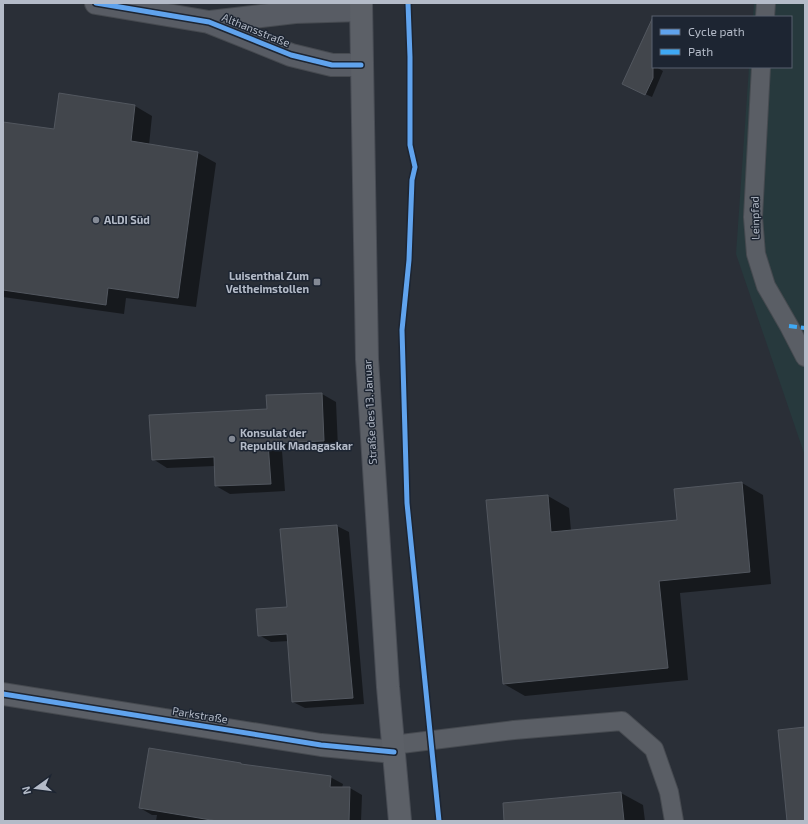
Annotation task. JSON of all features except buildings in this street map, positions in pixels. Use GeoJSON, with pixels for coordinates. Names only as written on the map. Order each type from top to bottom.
{"type":"FeatureCollection","features":[{"type":"Feature","properties":{"kind":"main road","name":"Straße des 13. Januar"},"geometry":{"type":"LineString","coordinates":[[361,7],[367,359],[386,664],[400,821]]}},
{"type":"Feature","properties":{"kind":"street","name":"Althansstraße"},"geometry":{"type":"LineString","coordinates":[[96,3],[209,22],[291,55],[332,65],[361,65]]}},
{"type":"Feature","properties":{"kind":"street","name":"Althansstraße"},"geometry":{"type":"LineString","coordinates":[[209,22],[295,12],[361,7]]}},
{"type":"Feature","properties":{"kind":"street","name":"Parkstraße"},"geometry":{"type":"LineString","coordinates":[[3,694],[321,745],[393,749]]}},
{"type":"Feature","properties":{"kind":"lane"},"geometry":{"type":"LineString","coordinates":[[765,16],[766,3]]}},
{"type":"Feature","properties":{"kind":"lane","name":"Leinpfad"},"geometry":{"type":"LineString","coordinates":[[761,68],[753,217],[756,254],[766,286],[805,357]]}},
{"type":"Feature","properties":{"kind":"lane"},"geometry":{"type":"LineString","coordinates":[[393,749],[514,730],[622,721],[654,749],[669,792],[674,821]]}},
{"type":"Feature","properties":{"kind":"shaded area"},"geometry":{"type":"Polygon","coordinates":[[[754,3],[805,3],[805,456],[736,254],[749,68],[792,68],[792,16],[753,16],[754,3]]]}},
{"type":"Feature","properties":{"kind":"marked path"},"geometry":{"type":"LineString","coordinates":[[789,326],[805,328]]}},
{"type":"Feature","properties":{"kind":"cycle path"},"geometry":{"type":"LineString","coordinates":[[96,3],[209,22],[291,55],[332,65],[361,65]]}},
{"type":"Feature","properties":{"kind":"cycle path"},"geometry":{"type":"LineString","coordinates":[[408,3],[410,57],[410,145],[415,167],[412,180],[409,260],[402,330],[407,503],[439,821]]}},
{"type":"Feature","properties":{"kind":"cycle path"},"geometry":{"type":"LineString","coordinates":[[3,694],[321,745],[394,752]]}},
{"type":"Feature","properties":{"kind":"place","name":"ALDI Süd"},"geometry":{"type":"Point","coordinates":[96,220]}},
{"type":"Feature","properties":{"kind":"place","name":"Luisenthal Zum Veltheimstollen"},"geometry":{"type":"Point","coordinates":[317,282]}},
{"type":"Feature","properties":{"kind":"place","name":"Konsulat der Republik Madagaskar"},"geometry":{"type":"Point","coordinates":[232,439]}}]}
